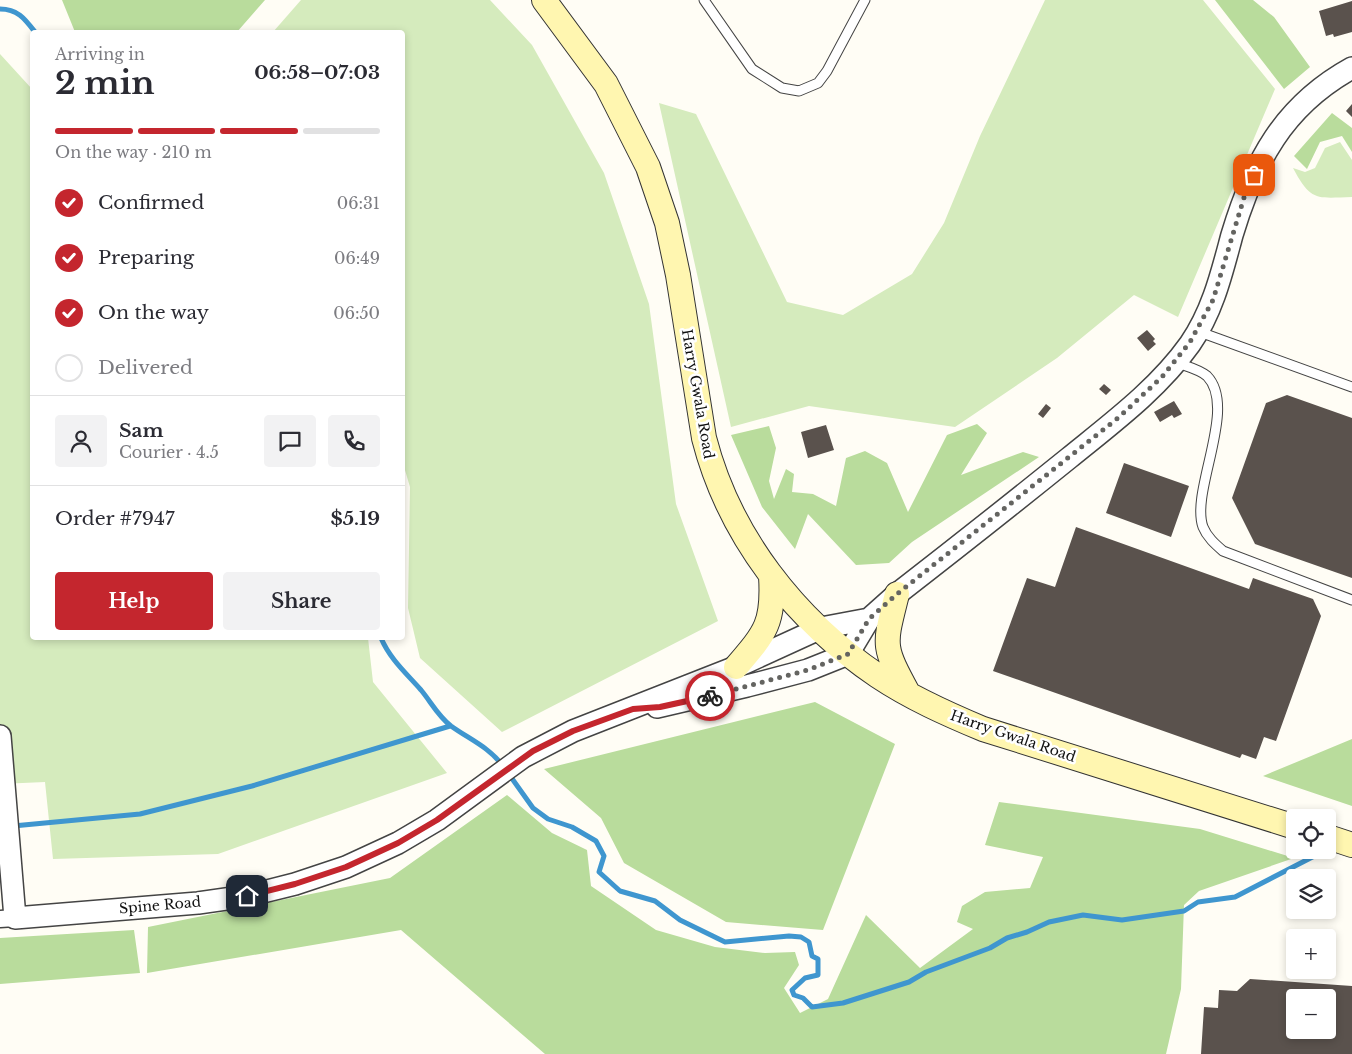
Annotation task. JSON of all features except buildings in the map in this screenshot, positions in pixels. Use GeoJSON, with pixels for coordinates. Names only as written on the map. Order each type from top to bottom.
{"type":"FeatureCollection","features":[{"type":"Feature","properties":{"kind":"main road","name":"Harry Gwala Road"},"geometry":{"type":"LineString","coordinates":[[544,0],[606,84],[648,167],[666,223],[678,275],[704,438],[710,461],[720,490],[738,524],[784,593],[848,654],[909,694],[936,709],[983,729],[1286,824]]}},
{"type":"Feature","properties":{"kind":"main road"},"geometry":{"type":"LineString","coordinates":[[736,667],[760,639],[766,628],[773,600],[771,576]]}},
{"type":"Feature","properties":{"kind":"main road"},"geometry":{"type":"LineString","coordinates":[[897,594],[887,631],[886,647],[890,659],[909,694]]}},
{"type":"Feature","properties":{"kind":"main road"},"geometry":{"type":"LineString","coordinates":[[1336,840],[1352,845]]}},
{"type":"Feature","properties":{"kind":"street"},"geometry":{"type":"LineString","coordinates":[[848,654],[869,619],[897,594],[1118,418],[1162,377],[1175,362],[1196,331],[1213,300],[1246,191],[1273,137],[1291,115],[1313,94],[1352,68]]}},
{"type":"Feature","properties":{"kind":"street","name":"Spine Road"},"geometry":{"type":"LineString","coordinates":[[8,918],[198,903],[247,896],[295,884],[346,867],[398,843],[437,820],[543,745],[573,731],[736,667],[820,628],[869,619]]}},
{"type":"Feature","properties":{"kind":"street","name":"Spine Road"},"geometry":{"type":"LineString","coordinates":[[633,709],[660,707],[700,698],[808,670],[848,654]]}},
{"type":"Feature","properties":{"kind":"street"},"geometry":{"type":"LineString","coordinates":[[0,736],[10,857],[8,918]]}},
{"type":"Feature","properties":{"kind":"lane"},"geometry":{"type":"LineString","coordinates":[[704,0],[752,69],[782,88],[799,91],[818,83],[827,71],[865,0]]}},
{"type":"Feature","properties":{"kind":"lane"},"geometry":{"type":"LineString","coordinates":[[1196,331],[1352,387]]}},
{"type":"Feature","properties":{"kind":"lane"},"geometry":{"type":"LineString","coordinates":[[1175,362],[1207,376],[1213,387],[1217,408],[1201,514],[1204,527],[1212,542],[1223,551],[1352,600]]}},
{"type":"Feature","properties":{"kind":"green space"},"geometry":{"type":"Polygon","coordinates":[[[62,0],[265,0],[239,30],[74,30],[62,0]]]}},
{"type":"Feature","properties":{"kind":"green space"},"geometry":{"type":"Polygon","coordinates":[[[301,0],[490,0],[532,45],[604,173],[649,304],[676,504],[718,621],[502,732],[420,658],[408,608],[410,487],[405,470],[405,30],[275,30],[301,0]]]}},
{"type":"Feature","properties":{"kind":"green space"},"geometry":{"type":"Polygon","coordinates":[[[1045,0],[1203,0],[1275,89],[1178,317],[1134,295],[1057,358],[955,427],[809,406],[731,427],[659,103],[696,114],[787,302],[843,315],[912,274],[944,223],[980,136],[1045,0]]]}},
{"type":"Feature","properties":{"kind":"green space"},"geometry":{"type":"Polygon","coordinates":[[[1215,0],[1253,0],[1274,17],[1310,67],[1284,89],[1215,0]]]}},
{"type":"Feature","properties":{"kind":"green space"},"geometry":{"type":"Polygon","coordinates":[[[0,54],[30,87],[30,640],[368,640],[373,682],[447,773],[218,854],[53,859],[45,782],[0,784],[0,54]]]}},
{"type":"Feature","properties":{"kind":"green space"},"geometry":{"type":"Polygon","coordinates":[[[1332,113],[1352,128],[1352,152],[1342,136],[1320,142],[1307,169],[1294,156],[1332,113]]]}},
{"type":"Feature","properties":{"kind":"green space"},"geometry":{"type":"Polygon","coordinates":[[[1340,142],[1352,160],[1352,197],[1331,198],[1316,196],[1305,187],[1293,168],[1305,172],[1315,168],[1325,148],[1340,142]]]}},
{"type":"Feature","properties":{"kind":"green space"},"geometry":{"type":"Polygon","coordinates":[[[977,424],[987,433],[961,475],[1023,452],[1039,457],[912,542],[889,563],[856,565],[808,514],[795,549],[762,507],[731,435],[769,426],[776,448],[769,481],[774,499],[786,469],[794,474],[792,492],[813,494],[836,506],[846,458],[865,451],[887,463],[908,512],[947,435],[977,424]]]}},
{"type":"Feature","properties":{"kind":"green space"},"geometry":{"type":"Polygon","coordinates":[[[815,702],[895,744],[823,930],[726,922],[624,863],[601,818],[544,769],[815,702]]]}},
{"type":"Feature","properties":{"kind":"green space"},"geometry":{"type":"Polygon","coordinates":[[[1352,739],[1352,806],[1263,776],[1352,739]]]}},
{"type":"Feature","properties":{"kind":"green space"},"geometry":{"type":"Polygon","coordinates":[[[507,795],[552,833],[587,850],[591,886],[656,930],[715,947],[765,953],[795,952],[799,965],[784,988],[800,1013],[828,999],[866,915],[920,968],[973,929],[957,922],[962,906],[985,892],[1030,888],[1043,857],[985,845],[999,802],[1200,829],[1286,856],[1286,859],[1291,859],[1199,891],[1184,905],[1181,989],[1166,1054],[545,1054],[401,930],[147,973],[148,927],[390,878],[507,795]]]}},
{"type":"Feature","properties":{"kind":"green space"},"geometry":{"type":"Polygon","coordinates":[[[134,930],[140,973],[0,984],[0,938],[134,930]]]}},
{"type":"Feature","properties":{"kind":"waterway"},"geometry":{"type":"LineString","coordinates":[[0,9],[16,13],[33,30]]}},
{"type":"Feature","properties":{"kind":"waterway"},"geometry":{"type":"LineString","coordinates":[[382,640],[394,659],[442,718],[485,748],[503,766]]}},
{"type":"Feature","properties":{"kind":"waterway"},"geometry":{"type":"LineString","coordinates":[[13,826],[140,814],[252,786],[450,726]]}},
{"type":"Feature","properties":{"kind":"waterway"},"geometry":{"type":"LineString","coordinates":[[508,773],[533,808],[548,819],[572,827],[596,841],[604,856],[599,872],[620,891],[655,901],[680,920],[725,942],[789,936],[801,937],[809,942],[812,956],[818,959],[818,975],[805,978],[792,990],[794,995],[803,998],[812,1007],[843,1003],[909,982],[926,972],[990,948],[1007,938],[1027,932],[1049,922],[1083,915],[1122,920],[1184,911],[1198,902],[1235,897],[1309,859]]}},
{"type":"Feature","properties":{"kind":"way so far"},"geometry":{"type":"LineString","coordinates":[[710,696],[808,670],[848,654],[869,619],[897,594],[1118,418],[1162,377],[1190,342],[1213,300],[1246,191],[1254,175]]}},
{"type":"Feature","properties":{"kind":"route"},"geometry":{"type":"LineString","coordinates":[[247,896],[295,884],[346,867],[398,843],[437,820],[533,751],[573,731],[633,709],[660,707],[710,696]]}}]}
